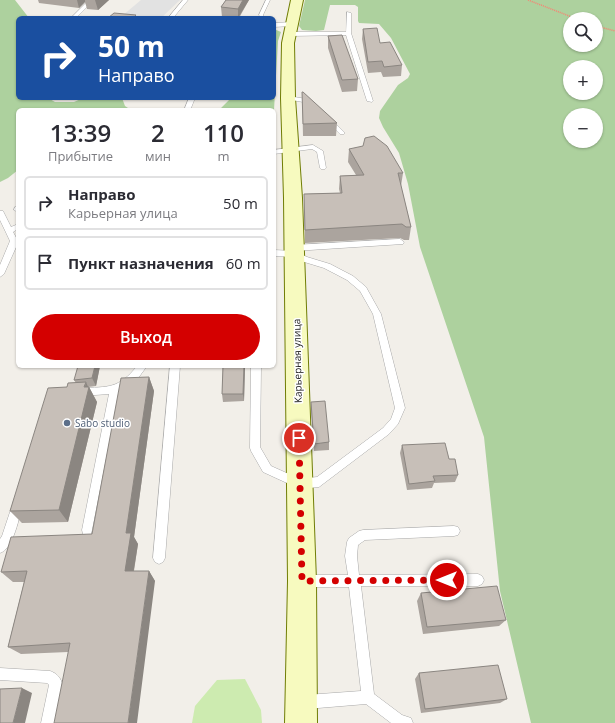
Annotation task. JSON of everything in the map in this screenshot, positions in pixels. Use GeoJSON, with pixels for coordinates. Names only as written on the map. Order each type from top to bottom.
{"type":"FeatureCollection","features":[{"type":"Feature","properties":{"kind":"street","name":"Карьерная улица"},"geometry":{"type":"LineString","coordinates":[[297,0],[281,26],[288,43],[288,98],[282,150],[297,198],[287,252],[300,484],[302,581],[301,713]]}},
{"type":"Feature","properties":{"kind":"lane"},"geometry":{"type":"LineString","coordinates":[[75,16],[92,0]]}},
{"type":"Feature","properties":{"kind":"lane"},"geometry":{"type":"LineString","coordinates":[[172,16],[186,0]]}},
{"type":"Feature","properties":{"kind":"lane"},"geometry":{"type":"LineString","coordinates":[[261,16],[268,0]]}},
{"type":"Feature","properties":{"kind":"lane"},"geometry":{"type":"LineString","coordinates":[[349,13],[348,33],[370,101]]}},
{"type":"Feature","properties":{"kind":"lane"},"geometry":{"type":"LineString","coordinates":[[281,26],[348,33]]}},
{"type":"Feature","properties":{"kind":"lane"},"geometry":{"type":"LineString","coordinates":[[288,98],[304,100],[314,106]]}},
{"type":"Feature","properties":{"kind":"lane"},"geometry":{"type":"LineString","coordinates":[[188,108],[191,100]]}},
{"type":"Feature","properties":{"kind":"lane"},"geometry":{"type":"LineString","coordinates":[[325,117],[342,133]]}},
{"type":"Feature","properties":{"kind":"lane"},"geometry":{"type":"LineString","coordinates":[[282,150],[313,147],[320,151],[323,168]]}},
{"type":"Feature","properties":{"kind":"lane"},"geometry":{"type":"LineString","coordinates":[[0,213],[14,241],[0,274]]}},
{"type":"Feature","properties":{"kind":"lane"},"geometry":{"type":"LineString","coordinates":[[9,232],[16,227]]}},
{"type":"Feature","properties":{"kind":"lane"},"geometry":{"type":"LineString","coordinates":[[287,252],[400,242]]}},
{"type":"Feature","properties":{"kind":"lane"},"geometry":{"type":"LineString","coordinates":[[256,368],[255,448],[267,469],[300,484],[319,482],[331,473],[386,431],[395,421],[400,408],[377,314],[363,289],[340,272],[287,252]]}},
{"type":"Feature","properties":{"kind":"lane"},"geometry":{"type":"LineString","coordinates":[[70,393],[115,390],[133,378],[140,368]]}},
{"type":"Feature","properties":{"kind":"lane"},"geometry":{"type":"LineString","coordinates":[[159,558],[175,368]]}},
{"type":"Feature","properties":{"kind":"lane"},"geometry":{"type":"LineString","coordinates":[[88,530],[115,390]]}},
{"type":"Feature","properties":{"kind":"lane"},"geometry":{"type":"LineString","coordinates":[[0,548],[8,539],[20,494]]}},
{"type":"Feature","properties":{"kind":"lane"},"geometry":{"type":"LineString","coordinates":[[406,723],[398,720],[368,697],[351,556],[353,542],[363,535],[454,531]]}},
{"type":"Feature","properties":{"kind":"lane"},"geometry":{"type":"LineString","coordinates":[[302,581],[478,580]]}},
{"type":"Feature","properties":{"kind":"lane"},"geometry":{"type":"LineString","coordinates":[[0,674],[50,677],[56,683],[48,723]]}},
{"type":"Feature","properties":{"kind":"lane"},"geometry":{"type":"LineString","coordinates":[[301,713],[368,697]]}},
{"type":"Feature","properties":{"kind":"path"},"geometry":{"type":"LineString","coordinates":[[528,0],[563,14]]}},
{"type":"Feature","properties":{"kind":"path"},"geometry":{"type":"LineString","coordinates":[[603,28],[615,32]]}},
{"type":"Feature","properties":{"kind":"green space"},"geometry":{"type":"Polygon","coordinates":[[[0,0],[15,0],[27,16],[16,16],[16,100],[52,100],[55,102],[74,102],[78,100],[123,100],[125,106],[128,108],[16,108],[16,172],[0,182],[0,0]]]}},
{"type":"Feature","properties":{"kind":"green space"},"geometry":{"type":"Polygon","coordinates":[[[305,0],[615,0],[615,723],[531,723],[500,591],[484,437],[420,247],[408,184],[399,153],[379,118],[380,111],[398,85],[408,78],[410,74],[391,38],[379,24],[359,23],[358,7],[355,5],[330,5],[324,30],[302,30],[299,26],[305,0]]]}},
{"type":"Feature","properties":{"kind":"green space"},"geometry":{"type":"Polygon","coordinates":[[[276,30],[281,32],[278,41],[276,76],[276,30]]]}},
{"type":"Feature","properties":{"kind":"green space"},"geometry":{"type":"Polygon","coordinates":[[[229,100],[275,100],[274,108],[221,108],[229,100]]]}},
{"type":"Feature","properties":{"kind":"green space"},"geometry":{"type":"Polygon","coordinates":[[[245,679],[261,710],[262,723],[192,723],[195,706],[217,680],[245,679]]]}},
{"type":"Feature","properties":{"kind":"shaded area"},"geometry":{"type":"Polygon","coordinates":[[[141,0],[180,0],[163,16],[122,16],[141,0]]]}},
{"type":"Feature","properties":{"kind":"building"},"geometry":{"type":"Polygon","coordinates":[[[226,0],[243,0],[238,9],[221,7],[226,0]]]}},
{"type":"Feature","properties":{"kind":"building"},"geometry":{"type":"Polygon","coordinates":[[[114,13],[136,15],[135,16],[110,16],[114,13]]]}},
{"type":"Feature","properties":{"kind":"building"},"geometry":{"type":"Polygon","coordinates":[[[377,28],[380,43],[390,42],[402,65],[384,67],[382,61],[368,62],[363,29],[377,28]]]}},
{"type":"Feature","properties":{"kind":"building"},"geometry":{"type":"Polygon","coordinates":[[[342,35],[358,79],[342,80],[328,36],[342,35]]]}},
{"type":"Feature","properties":{"kind":"building"},"geometry":{"type":"Polygon","coordinates":[[[303,92],[337,123],[303,124],[303,92]]]}},
{"type":"Feature","properties":{"kind":"building"},"geometry":{"type":"Polygon","coordinates":[[[374,136],[387,146],[403,173],[398,173],[411,227],[406,227],[402,224],[305,230],[304,194],[342,193],[340,176],[364,175],[349,149],[363,146],[365,138],[374,136]]]}},
{"type":"Feature","properties":{"kind":"building"},"geometry":{"type":"Polygon","coordinates":[[[77,368],[94,368],[92,378],[74,380],[77,368]]]}},
{"type":"Feature","properties":{"kind":"building"},"geometry":{"type":"Polygon","coordinates":[[[223,368],[244,368],[243,394],[222,394],[223,368]]]}},
{"type":"Feature","properties":{"kind":"building"},"geometry":{"type":"Polygon","coordinates":[[[149,377],[126,533],[131,533],[125,571],[149,571],[128,723],[54,723],[70,643],[8,647],[27,571],[1,572],[11,537],[92,534],[121,378],[149,377]]]}},
{"type":"Feature","properties":{"kind":"building"},"geometry":{"type":"Polygon","coordinates":[[[86,382],[84,387],[89,387],[59,510],[10,511],[48,388],[67,387],[68,383],[86,382]]]}},
{"type":"Feature","properties":{"kind":"building"},"geometry":{"type":"Polygon","coordinates":[[[325,401],[329,442],[314,444],[311,402],[325,401]]]}},
{"type":"Feature","properties":{"kind":"building"},"geometry":{"type":"Polygon","coordinates":[[[445,443],[449,459],[455,459],[458,475],[433,476],[435,481],[409,484],[402,445],[445,443]]]}},
{"type":"Feature","properties":{"kind":"building"},"geometry":{"type":"Polygon","coordinates":[[[497,586],[506,620],[427,627],[421,593],[497,586]]]}},
{"type":"Feature","properties":{"kind":"building"},"geometry":{"type":"Polygon","coordinates":[[[498,665],[507,699],[425,709],[419,673],[498,665]]]}},
{"type":"Feature","properties":{"kind":"building"},"geometry":{"type":"Polygon","coordinates":[[[22,688],[13,723],[0,723],[0,689],[22,688]]]}},
{"type":"Feature","properties":{"kind":"place","name":"Sabo studio"},"geometry":{"type":"Point","coordinates":[67,423]}},
{"type":"Feature","properties":{"kind":"route"},"geometry":{"type":"LineString","coordinates":[[299,438],[302,581],[447,580]]}}]}
